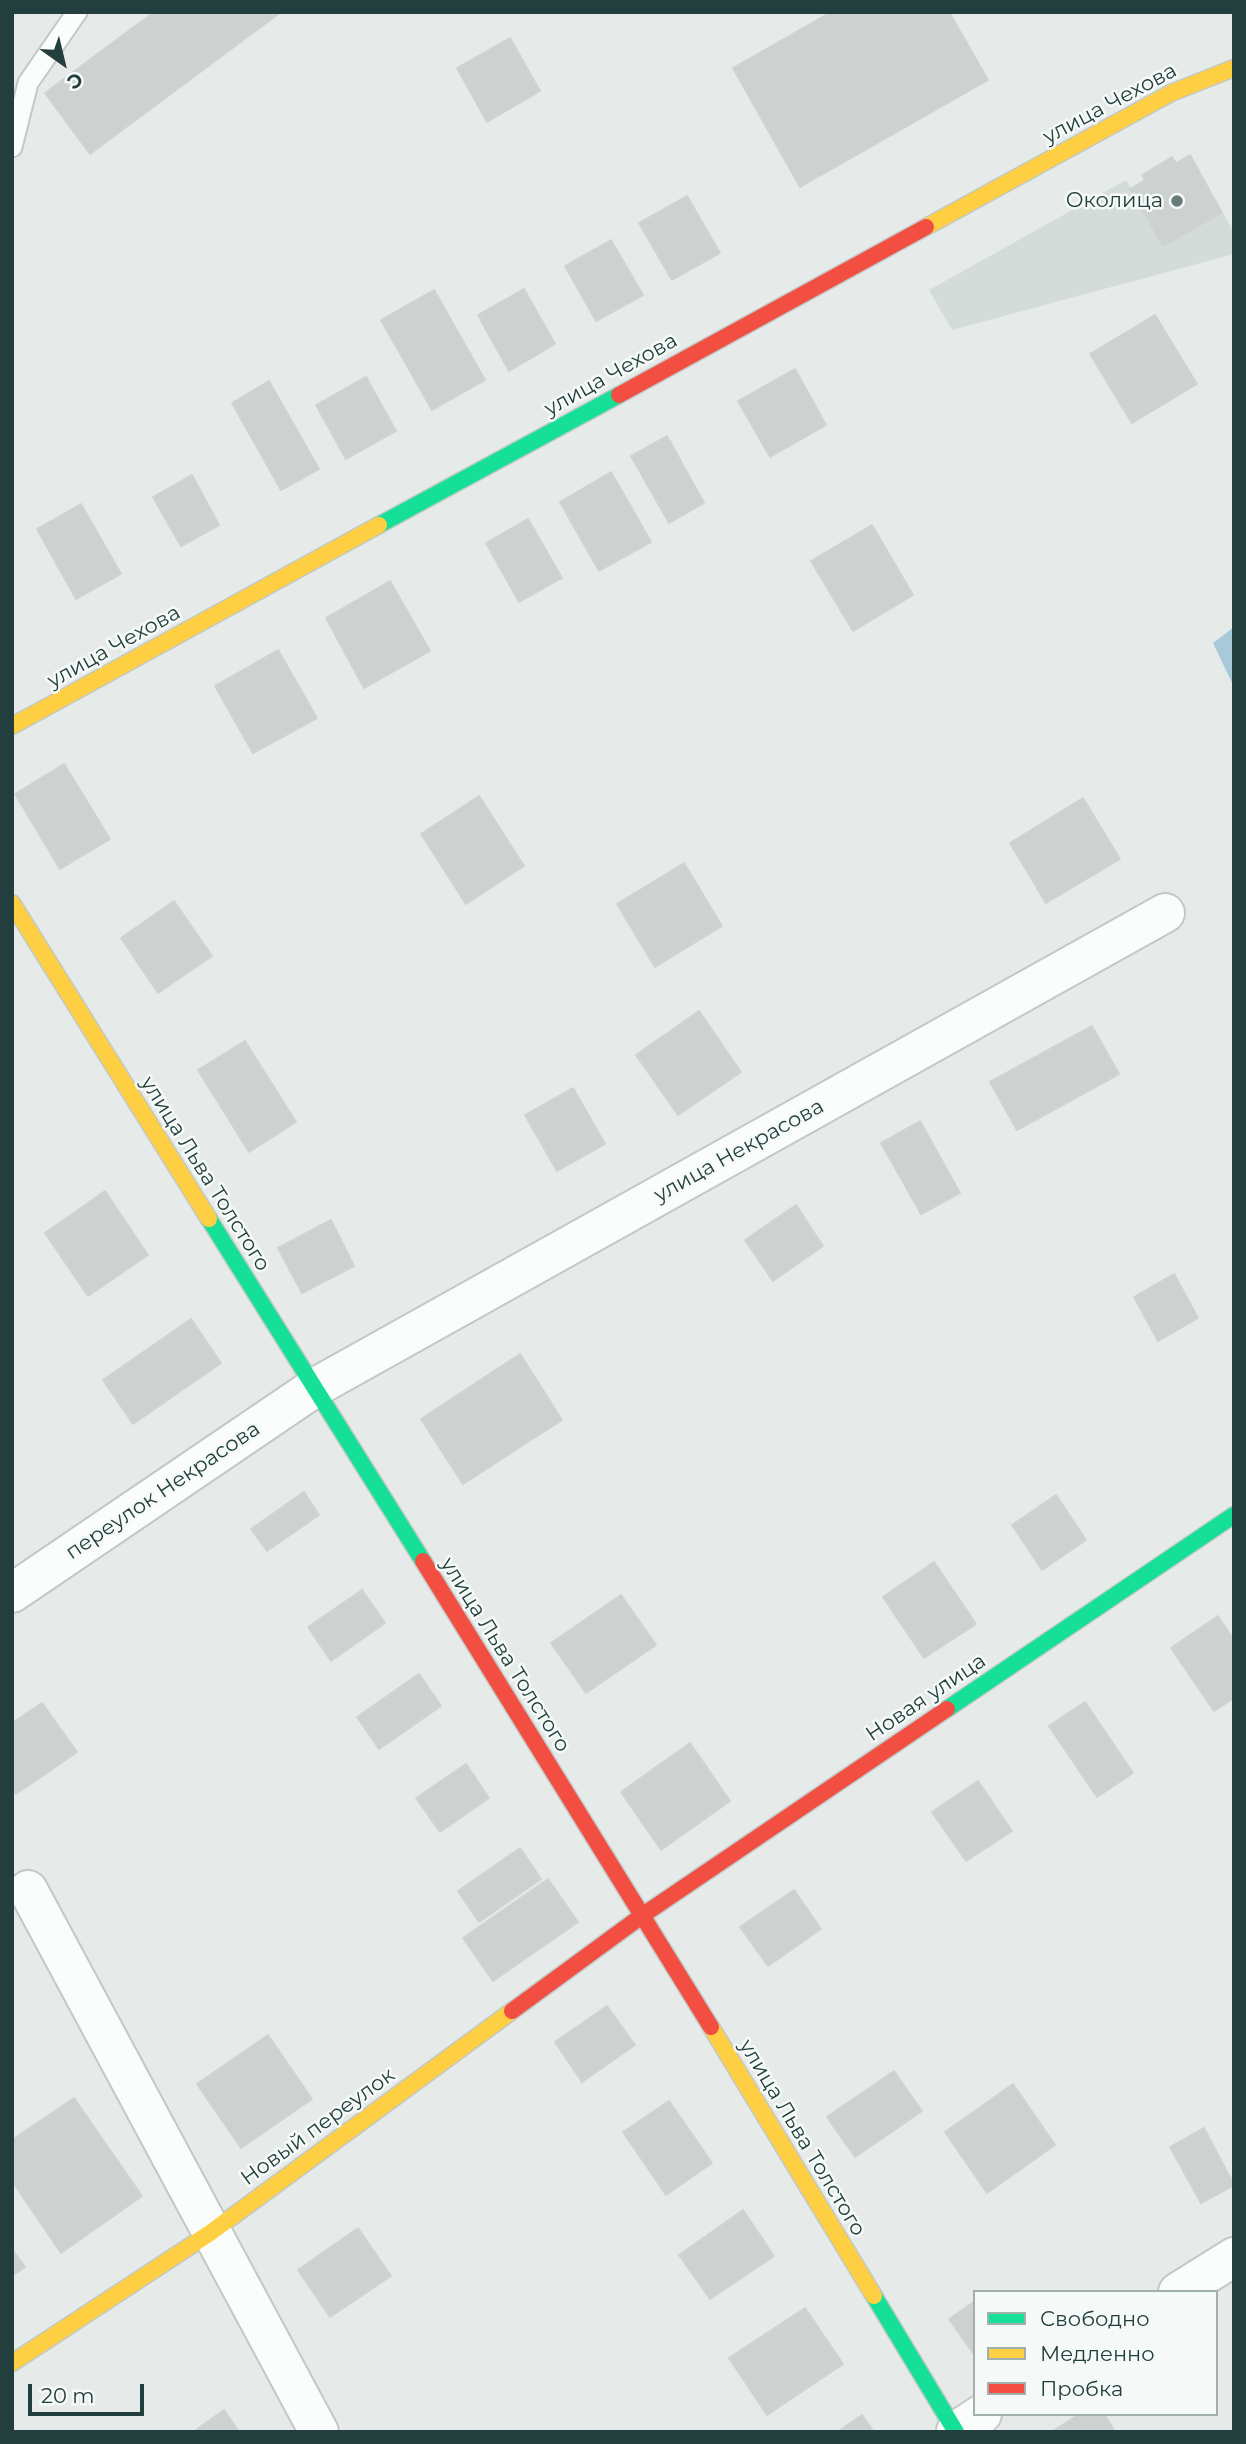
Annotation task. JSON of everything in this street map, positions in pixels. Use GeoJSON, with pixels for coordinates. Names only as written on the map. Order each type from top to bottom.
{"type":"FeatureCollection","features":[{"type":"Feature","properties":{"kind":"street","name":"улица Чехова"},"geometry":{"type":"LineString","coordinates":[[12,726],[1171,93],[1234,68]]}},
{"type":"Feature","properties":{"kind":"street","name":"улица Льва Толстого"},"geometry":{"type":"LineString","coordinates":[[12,904],[643,1915],[956,2431]]}},
{"type":"Feature","properties":{"kind":"street","name":"улица Некрасова"},"geometry":{"type":"LineString","coordinates":[[314,1388],[1165,913]]}},
{"type":"Feature","properties":{"kind":"street","name":"переулок Некрасова"},"geometry":{"type":"LineString","coordinates":[[12,1593],[314,1388]]}},
{"type":"Feature","properties":{"kind":"street","name":"Новая улица"},"geometry":{"type":"LineString","coordinates":[[643,1915],[1234,1515]]}},
{"type":"Feature","properties":{"kind":"street"},"geometry":{"type":"LineString","coordinates":[[28,1890],[318,2432]]}},
{"type":"Feature","properties":{"kind":"street","name":"Новый переулок"},"geometry":{"type":"LineString","coordinates":[[12,2363],[210,2232],[643,1915]]}},
{"type":"Feature","properties":{"kind":"street"},"geometry":{"type":"LineString","coordinates":[[1181,2290],[1234,2257]]}},
{"type":"Feature","properties":{"kind":"street"},"geometry":{"type":"LineString","coordinates":[[956,2431],[979,2416]]}},
{"type":"Feature","properties":{"kind":"lane"},"geometry":{"type":"LineString","coordinates":[[12,147],[28,83],[77,12]]}},
{"type":"Feature","properties":{"kind":"shaded area"},"geometry":{"type":"Polygon","coordinates":[[[1190,155],[1234,232],[1234,254],[952,330],[929,290],[1126,180],[1131,188],[1144,181],[1142,175],[1172,157],[1176,163],[1190,155]]]}},
{"type":"Feature","properties":{"kind":"water"},"geometry":{"type":"Polygon","coordinates":[[[1234,627],[1234,687],[1213,643],[1234,627]]]}},
{"type":"Feature","properties":{"kind":"building"},"geometry":{"type":"Polygon","coordinates":[[[154,12],[281,12],[90,154],[45,93],[154,12]]]}},
{"type":"Feature","properties":{"kind":"building"},"geometry":{"type":"Polygon","coordinates":[[[831,12],[949,12],[988,80],[800,187],[733,68],[831,12]]]}},
{"type":"Feature","properties":{"kind":"building"},"geometry":{"type":"Polygon","coordinates":[[[510,38],[540,91],[487,122],[457,68],[510,38]]]}},
{"type":"Feature","properties":{"kind":"building","name":"Околица"},"geometry":{"type":"Polygon","coordinates":[[[1190,155],[1222,213],[1163,246],[1130,189],[1145,180],[1142,175],[1172,157],[1176,163],[1190,155]]]}},
{"type":"Feature","properties":{"kind":"building"},"geometry":{"type":"Polygon","coordinates":[[[687,196],[720,253],[672,280],[639,223],[687,196]]]}},
{"type":"Feature","properties":{"kind":"building"},"geometry":{"type":"Polygon","coordinates":[[[611,240],[643,295],[596,321],[565,266],[611,240]]]}},
{"type":"Feature","properties":{"kind":"building"},"geometry":{"type":"Polygon","coordinates":[[[524,289],[555,344],[509,371],[478,315],[524,289]]]}},
{"type":"Feature","properties":{"kind":"building"},"geometry":{"type":"Polygon","coordinates":[[[434,290],[485,380],[432,410],[381,320],[434,290]]]}},
{"type":"Feature","properties":{"kind":"building"},"geometry":{"type":"Polygon","coordinates":[[[1155,315],[1197,384],[1132,423],[1090,354],[1155,315]]]}},
{"type":"Feature","properties":{"kind":"building"},"geometry":{"type":"Polygon","coordinates":[[[795,369],[826,425],[770,457],[738,401],[795,369]]]}},
{"type":"Feature","properties":{"kind":"building"},"geometry":{"type":"Polygon","coordinates":[[[366,377],[396,431],[346,459],[316,405],[366,377]]]}},
{"type":"Feature","properties":{"kind":"building"},"geometry":{"type":"Polygon","coordinates":[[[269,381],[319,469],[281,490],[232,403],[269,381]]]}},
{"type":"Feature","properties":{"kind":"building"},"geometry":{"type":"Polygon","coordinates":[[[667,436],[704,503],[669,523],[631,456],[667,436]]]}},
{"type":"Feature","properties":{"kind":"building"},"geometry":{"type":"Polygon","coordinates":[[[611,472],[651,542],[599,571],[560,502],[611,472]]]}},
{"type":"Feature","properties":{"kind":"building"},"geometry":{"type":"Polygon","coordinates":[[[192,475],[219,525],[181,546],[153,497],[192,475]]]}},
{"type":"Feature","properties":{"kind":"building"},"geometry":{"type":"Polygon","coordinates":[[[81,504],[121,574],[76,599],[37,529],[81,504]]]}},
{"type":"Feature","properties":{"kind":"building"},"geometry":{"type":"Polygon","coordinates":[[[528,519],[562,578],[519,602],[486,543],[528,519]]]}},
{"type":"Feature","properties":{"kind":"building"},"geometry":{"type":"Polygon","coordinates":[[[872,525],[913,595],[853,631],[811,561],[872,525]]]}},
{"type":"Feature","properties":{"kind":"building"},"geometry":{"type":"Polygon","coordinates":[[[390,581],[430,651],[364,688],[326,618],[390,581]]]}},
{"type":"Feature","properties":{"kind":"building"},"geometry":{"type":"Polygon","coordinates":[[[278,650],[317,718],[253,753],[215,686],[278,650]]]}},
{"type":"Feature","properties":{"kind":"building"},"geometry":{"type":"Polygon","coordinates":[[[64,764],[110,839],[60,869],[15,794],[64,764]]]}},
{"type":"Feature","properties":{"kind":"building"},"geometry":{"type":"Polygon","coordinates":[[[479,796],[524,866],[466,904],[421,834],[479,796]]]}},
{"type":"Feature","properties":{"kind":"building"},"geometry":{"type":"Polygon","coordinates":[[[1083,798],[1120,859],[1046,903],[1010,843],[1083,798]]]}},
{"type":"Feature","properties":{"kind":"building"},"geometry":{"type":"Polygon","coordinates":[[[684,863],[722,926],[655,967],[617,904],[684,863]]]}},
{"type":"Feature","properties":{"kind":"building"},"geometry":{"type":"Polygon","coordinates":[[[174,901],[212,956],[158,993],[121,938],[174,901]]]}},
{"type":"Feature","properties":{"kind":"building"},"geometry":{"type":"Polygon","coordinates":[[[699,1011],[741,1072],[678,1115],[636,1055],[699,1011]]]}},
{"type":"Feature","properties":{"kind":"building"},"geometry":{"type":"Polygon","coordinates":[[[1092,1026],[1119,1074],[1017,1130],[990,1082],[1092,1026]]]}},
{"type":"Feature","properties":{"kind":"building"},"geometry":{"type":"Polygon","coordinates":[[[245,1041],[296,1122],[249,1152],[198,1070],[245,1041]]]}},
{"type":"Feature","properties":{"kind":"building"},"geometry":{"type":"Polygon","coordinates":[[[573,1088],[605,1144],[557,1171],[525,1115],[573,1088]]]}},
{"type":"Feature","properties":{"kind":"building"},"geometry":{"type":"Polygon","coordinates":[[[920,1121],[960,1193],[921,1214],[881,1143],[920,1121]]]}},
{"type":"Feature","properties":{"kind":"building"},"geometry":{"type":"Polygon","coordinates":[[[105,1191],[148,1255],[88,1296],[45,1233],[105,1191]]]}},
{"type":"Feature","properties":{"kind":"building"},"geometry":{"type":"Polygon","coordinates":[[[796,1205],[823,1246],[773,1281],[745,1240],[796,1205]]]}},
{"type":"Feature","properties":{"kind":"building"},"geometry":{"type":"Polygon","coordinates":[[[331,1220],[354,1266],[302,1293],[278,1248],[331,1220]]]}},
{"type":"Feature","properties":{"kind":"building"},"geometry":{"type":"Polygon","coordinates":[[[1174,1274],[1198,1318],[1158,1341],[1134,1297],[1174,1274]]]}},
{"type":"Feature","properties":{"kind":"building"},"geometry":{"type":"Polygon","coordinates":[[[191,1319],[221,1363],[133,1424],[103,1380],[191,1319]]]}},
{"type":"Feature","properties":{"kind":"building"},"geometry":{"type":"Polygon","coordinates":[[[520,1354],[562,1420],[463,1484],[421,1419],[520,1354]]]}},
{"type":"Feature","properties":{"kind":"building"},"geometry":{"type":"Polygon","coordinates":[[[304,1492],[319,1515],[267,1551],[251,1529],[304,1492]]]}},
{"type":"Feature","properties":{"kind":"building"},"geometry":{"type":"Polygon","coordinates":[[[1056,1495],[1086,1540],[1042,1570],[1012,1525],[1056,1495]]]}},
{"type":"Feature","properties":{"kind":"building"},"geometry":{"type":"Polygon","coordinates":[[[934,1562],[976,1624],[924,1658],[883,1597],[934,1562]]]}},
{"type":"Feature","properties":{"kind":"building"},"geometry":{"type":"Polygon","coordinates":[[[362,1590],[385,1623],[331,1661],[308,1627],[362,1590]]]}},
{"type":"Feature","properties":{"kind":"building"},"geometry":{"type":"Polygon","coordinates":[[[621,1595],[656,1645],[586,1693],[551,1643],[621,1595]]]}},
{"type":"Feature","properties":{"kind":"building"},"geometry":{"type":"Polygon","coordinates":[[[1218,1616],[1234,1640],[1234,1698],[1214,1711],[1171,1648],[1218,1616]]]}},
{"type":"Feature","properties":{"kind":"building"},"geometry":{"type":"Polygon","coordinates":[[[419,1674],[441,1706],[379,1749],[357,1717],[419,1674]]]}},
{"type":"Feature","properties":{"kind":"building"},"geometry":{"type":"Polygon","coordinates":[[[1085,1702],[1133,1773],[1097,1797],[1049,1726],[1085,1702]]]}},
{"type":"Feature","properties":{"kind":"building"},"geometry":{"type":"Polygon","coordinates":[[[42,1703],[77,1752],[16,1794],[12,1788],[12,1723],[42,1703]]]}},
{"type":"Feature","properties":{"kind":"building"},"geometry":{"type":"Polygon","coordinates":[[[690,1743],[730,1801],[661,1850],[621,1792],[690,1743]]]}},
{"type":"Feature","properties":{"kind":"building"},"geometry":{"type":"Polygon","coordinates":[[[466,1764],[489,1798],[440,1832],[416,1798],[466,1764]]]}},
{"type":"Feature","properties":{"kind":"building"},"geometry":{"type":"Polygon","coordinates":[[[978,1781],[1012,1831],[966,1861],[932,1812],[978,1781]]]}},
{"type":"Feature","properties":{"kind":"building"},"geometry":{"type":"Polygon","coordinates":[[[520,1848],[541,1879],[479,1922],[458,1891],[520,1848]]]}},
{"type":"Feature","properties":{"kind":"building"},"geometry":{"type":"Polygon","coordinates":[[[548,1879],[578,1922],[493,1981],[463,1938],[548,1879]]]}},
{"type":"Feature","properties":{"kind":"building"},"geometry":{"type":"Polygon","coordinates":[[[794,1890],[821,1929],[768,1966],[740,1927],[794,1890]]]}},
{"type":"Feature","properties":{"kind":"building"},"geometry":{"type":"Polygon","coordinates":[[[607,2006],[635,2045],[582,2082],[555,2042],[607,2006]]]}},
{"type":"Feature","properties":{"kind":"building"},"geometry":{"type":"Polygon","coordinates":[[[268,2035],[312,2099],[241,2148],[197,2084],[268,2035]]]}},
{"type":"Feature","properties":{"kind":"building"},"geometry":{"type":"Polygon","coordinates":[[[894,2071],[922,2111],[855,2157],[827,2117],[894,2071]]]}},
{"type":"Feature","properties":{"kind":"building"},"geometry":{"type":"Polygon","coordinates":[[[1013,2084],[1055,2145],[987,2193],[945,2132],[1013,2084]]]}},
{"type":"Feature","properties":{"kind":"building"},"geometry":{"type":"Polygon","coordinates":[[[74,2098],[142,2196],[61,2253],[12,2181],[12,2140],[74,2098]]]}},
{"type":"Feature","properties":{"kind":"building"},"geometry":{"type":"Polygon","coordinates":[[[669,2101],[712,2163],[666,2195],[623,2132],[669,2101]]]}},
{"type":"Feature","properties":{"kind":"building"},"geometry":{"type":"Polygon","coordinates":[[[1204,2128],[1234,2185],[1201,2203],[1170,2147],[1204,2128]]]}},
{"type":"Feature","properties":{"kind":"building"},"geometry":{"type":"Polygon","coordinates":[[[743,2210],[774,2256],[710,2299],[679,2255],[743,2210]]]}},
{"type":"Feature","properties":{"kind":"building"},"geometry":{"type":"Polygon","coordinates":[[[358,2228],[391,2276],[330,2317],[298,2270],[358,2228]]]}},
{"type":"Feature","properties":{"kind":"building"},"geometry":{"type":"Polygon","coordinates":[[[12,2249],[25,2267],[12,2276],[12,2249]]]}},
{"type":"Feature","properties":{"kind":"building"},"geometry":{"type":"Polygon","coordinates":[[[973,2302],[973,2353],[949,2319],[973,2302]]]}},
{"type":"Feature","properties":{"kind":"building"},"geometry":{"type":"Polygon","coordinates":[[[805,2308],[843,2364],[767,2415],[729,2358],[805,2308]]]}},
{"type":"Feature","properties":{"kind":"building"},"geometry":{"type":"Polygon","coordinates":[[[224,2410],[239,2432],[193,2432],[224,2410]]]}},
{"type":"Feature","properties":{"kind":"building"},"geometry":{"type":"Polygon","coordinates":[[[862,2415],[874,2432],[837,2432],[862,2415]]]}},
{"type":"Feature","properties":{"kind":"building"},"geometry":{"type":"Polygon","coordinates":[[[1077,2416],[1105,2416],[1115,2432],[1051,2432],[1077,2416]]]}},
{"type":"Feature","properties":{"kind":"traffic: fast"},"geometry":{"type":"LineString","coordinates":[[379,525],[619,395]]}},
{"type":"Feature","properties":{"kind":"traffic: fast"},"geometry":{"type":"LineString","coordinates":[[209,1219],[423,1561]]}},
{"type":"Feature","properties":{"kind":"traffic: fast"},"geometry":{"type":"LineString","coordinates":[[947,1709],[1234,1515]]}},
{"type":"Feature","properties":{"kind":"traffic: fast"},"geometry":{"type":"LineString","coordinates":[[874,2296],[956,2432]]}},
{"type":"Feature","properties":{"kind":"traffic: slow"},"geometry":{"type":"LineString","coordinates":[[926,227],[1171,93],[1234,68]]}},
{"type":"Feature","properties":{"kind":"traffic: slow"},"geometry":{"type":"LineString","coordinates":[[12,726],[379,525]]}},
{"type":"Feature","properties":{"kind":"traffic: slow"},"geometry":{"type":"LineString","coordinates":[[12,903],[209,1219]]}},
{"type":"Feature","properties":{"kind":"traffic: slow"},"geometry":{"type":"LineString","coordinates":[[12,2363],[210,2233],[512,2011]]}},
{"type":"Feature","properties":{"kind":"traffic: slow"},"geometry":{"type":"LineString","coordinates":[[711,2027],[874,2296]]}},
{"type":"Feature","properties":{"kind":"traffic: jam"},"geometry":{"type":"LineString","coordinates":[[619,395],[926,227]]}},
{"type":"Feature","properties":{"kind":"traffic: jam"},"geometry":{"type":"LineString","coordinates":[[423,1561],[711,2027]]}},
{"type":"Feature","properties":{"kind":"traffic: jam"},"geometry":{"type":"LineString","coordinates":[[512,2011],[643,1915],[947,1709]]}},
{"type":"Feature","properties":{"kind":"place","name":"Околица"},"geometry":{"type":"Point","coordinates":[1177,201]}}]}
